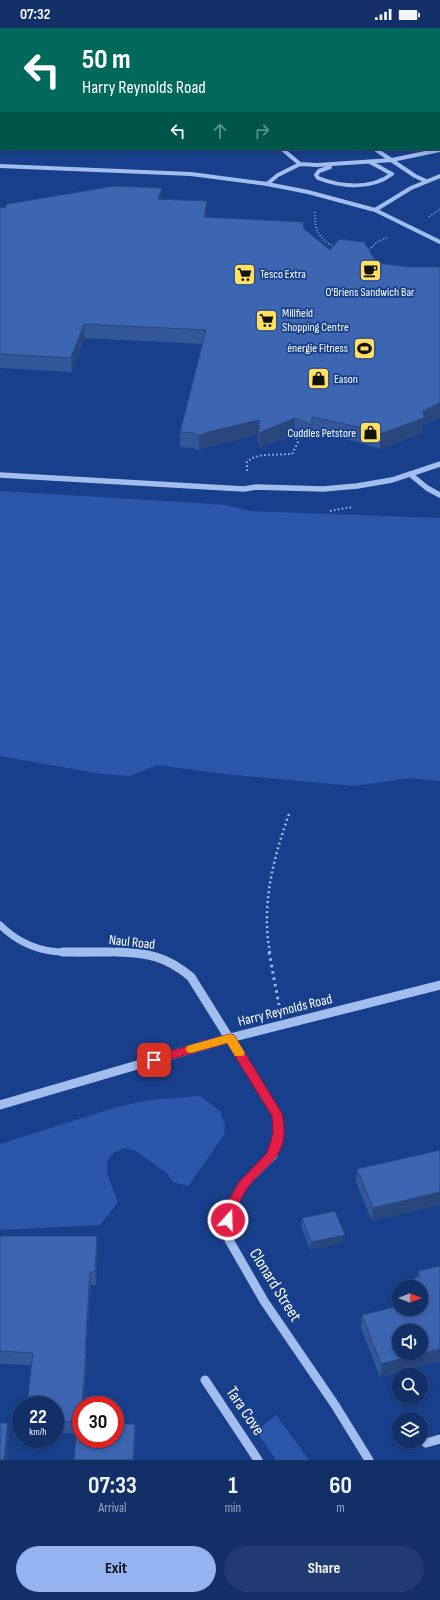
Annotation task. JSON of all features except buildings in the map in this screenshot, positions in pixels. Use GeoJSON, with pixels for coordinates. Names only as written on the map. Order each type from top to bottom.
{"type":"FeatureCollection","features":[{"type":"Feature","properties":{"kind":"street"},"geometry":{"type":"LineString","coordinates":[[283,150],[300,164]]}},
{"type":"Feature","properties":{"kind":"street"},"geometry":{"type":"LineString","coordinates":[[377,150],[427,180]]}},
{"type":"Feature","properties":{"kind":"street"},"geometry":{"type":"LineString","coordinates":[[267,184],[278,175],[300,164],[317,165],[392,160],[440,150]]}},
{"type":"Feature","properties":{"kind":"street"},"geometry":{"type":"LineString","coordinates":[[341,163],[319,171],[316,175],[318,178],[329,182],[352,187],[368,185],[392,174],[370,161]]}},
{"type":"Feature","properties":{"kind":"street"},"geometry":{"type":"LineString","coordinates":[[0,166],[191,174],[267,184],[308,192],[375,210],[440,242]]}},
{"type":"Feature","properties":{"kind":"street"},"geometry":{"type":"LineString","coordinates":[[375,210],[411,188],[427,180],[440,177]]}},
{"type":"Feature","properties":{"kind":"street"},"geometry":{"type":"LineString","coordinates":[[0,475],[244,489],[256,487],[308,489],[357,486],[392,480],[440,464]]}},
{"type":"Feature","properties":{"kind":"street"},"geometry":{"type":"LineString","coordinates":[[410,474],[427,488],[440,496]]}},
{"type":"Feature","properties":{"kind":"street","name":"Naul Road"},"geometry":{"type":"LineString","coordinates":[[0,925],[21,943],[37,949],[58,952],[115,952],[150,955],[172,962],[191,977],[230,1038]]}},
{"type":"Feature","properties":{"kind":"street","name":"Harry Reynolds Road"},"geometry":{"type":"LineString","coordinates":[[0,1105],[230,1038],[440,985]]}},
{"type":"Feature","properties":{"kind":"street","name":"Clonard Street"},"geometry":{"type":"LineString","coordinates":[[230,1038],[277,1115],[278,1134],[273,1155],[243,1185],[232,1205],[228,1220],[229,1240],[264,1301],[335,1405],[369,1460]]}},
{"type":"Feature","properties":{"kind":"street","name":"Tara Cove"},"geometry":{"type":"LineString","coordinates":[[205,1380],[258,1460]]}},
{"type":"Feature","properties":{"kind":"street"},"geometry":{"type":"LineString","coordinates":[[428,1442],[440,1439]]}},
{"type":"Feature","properties":{"kind":"path"},"geometry":{"type":"LineString","coordinates":[[315,211],[314,226],[318,234],[325,241],[338,248]]}},
{"type":"Feature","properties":{"kind":"path"},"geometry":{"type":"LineString","coordinates":[[247,478],[247,462],[252,458],[263,454],[292,454],[298,442],[295,434]]}},
{"type":"Feature","properties":{"kind":"path"},"geometry":{"type":"LineString","coordinates":[[281,1025],[276,983],[267,933],[266,899],[275,855],[289,814]]}},
{"type":"Feature","properties":{"kind":"shaded area"},"geometry":{"type":"Polygon","coordinates":[[[0,491],[226,505],[250,511],[440,518],[440,781],[410,778],[354,786],[224,774],[158,765],[129,776],[101,774],[0,756],[0,491]]]}},
{"type":"Feature","properties":{"kind":"shaded area"},"geometry":{"type":"Polygon","coordinates":[[[200,1096],[220,1111],[225,1125],[224,1135],[188,1186],[173,1182],[168,1174],[134,1150],[125,1148],[113,1153],[107,1162],[107,1174],[118,1202],[100,1225],[0,1230],[0,1144],[117,1107],[149,1100],[200,1096]]]}},
{"type":"Feature","properties":{"kind":"shaded area"},"geometry":{"type":"Polygon","coordinates":[[[276,1415],[309,1460],[276,1460],[256,1431],[276,1415]]]}},
{"type":"Feature","properties":{"kind":"slow traffic"},"geometry":{"type":"LineString","coordinates":[[191,1049],[230,1038],[239,1053]]}},
{"type":"Feature","properties":{"kind":"place","name":"O'Briens Sandwich Bar"},"geometry":{"type":"Point","coordinates":[370,271]}},
{"type":"Feature","properties":{"kind":"place","name":"Tesco Extra"},"geometry":{"type":"Point","coordinates":[244,274]}},
{"type":"Feature","properties":{"kind":"place","name":"Millfield Shopping Centre"},"geometry":{"type":"Point","coordinates":[266,320]}},
{"type":"Feature","properties":{"kind":"place","name":"énergie Fitness"},"geometry":{"type":"Point","coordinates":[364,348]}},
{"type":"Feature","properties":{"kind":"place","name":"Eason"},"geometry":{"type":"Point","coordinates":[319,379]}},
{"type":"Feature","properties":{"kind":"place","name":"Cuddles Petstore"},"geometry":{"type":"Point","coordinates":[371,433]}},
{"type":"Feature","properties":{"kind":"route"},"geometry":{"type":"LineString","coordinates":[[154,1060],[230,1038],[277,1115],[278,1134],[273,1155],[243,1185],[232,1205],[228,1220]]}}]}
